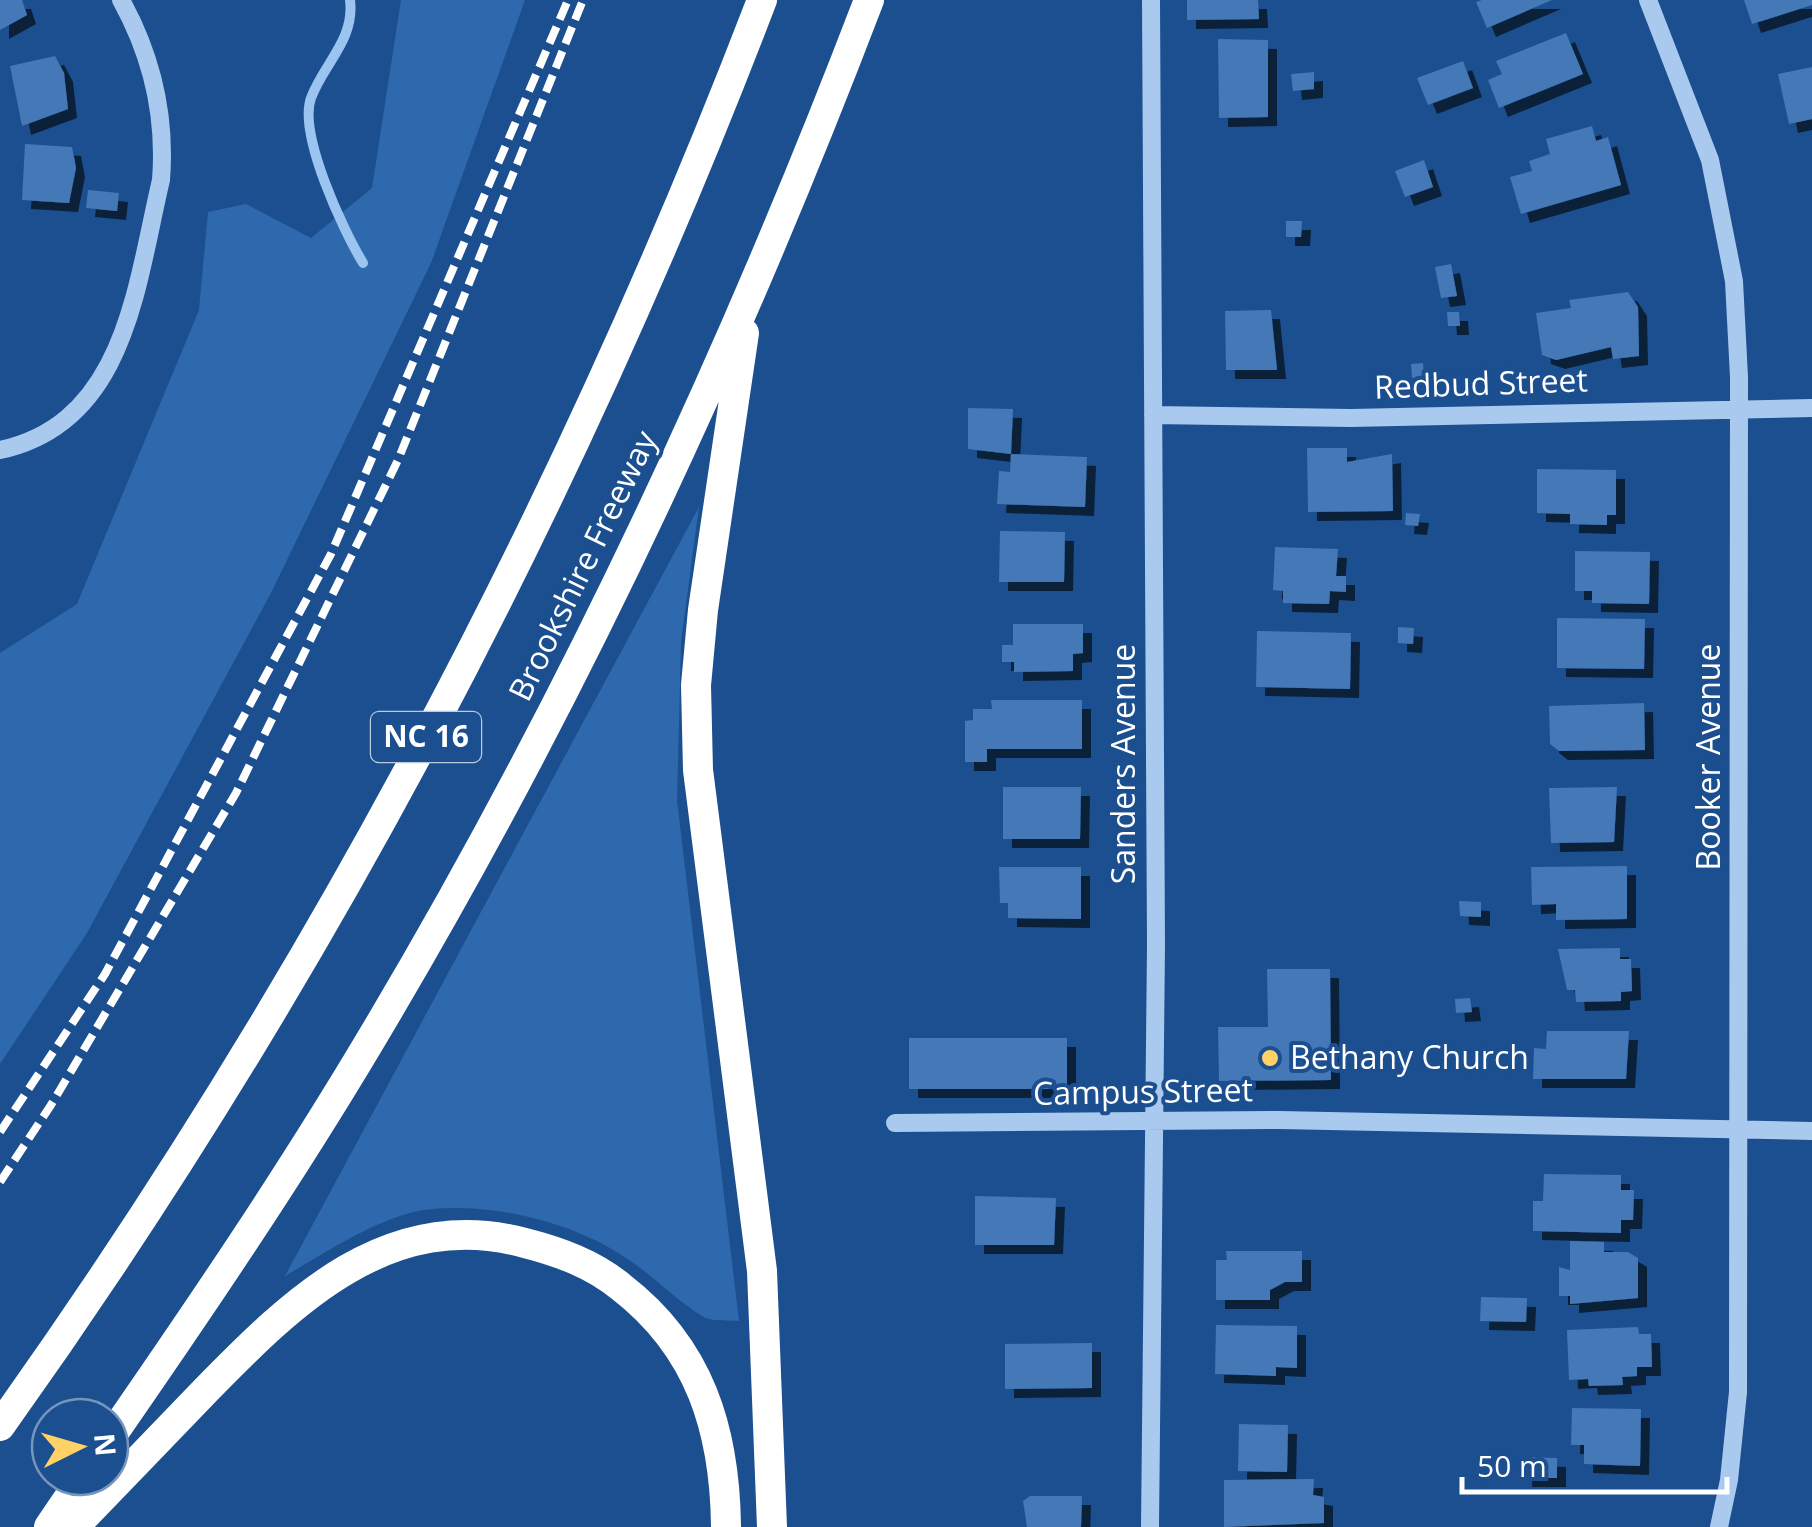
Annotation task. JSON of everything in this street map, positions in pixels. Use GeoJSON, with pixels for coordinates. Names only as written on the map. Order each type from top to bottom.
{"type":"FeatureCollection","features":[{"type":"Feature","properties":{"kind":"highway","name":"Brookshire Freeway"},"geometry":{"type":"LineString","coordinates":[[0,1426],[166,1181],[285,988],[398,790],[561,470],[655,264],[762,0]]}},
{"type":"Feature","properties":{"kind":"highway","name":"Brookshire Freeway"},"geometry":{"type":"LineString","coordinates":[[130,1409],[250,1235],[371,1039],[485,838],[592,634],[749,297],[869,0]]}},
{"type":"Feature","properties":{"kind":"highway"},"geometry":{"type":"LineString","coordinates":[[749,297],[703,610],[697,736],[724,994],[762,1271],[772,1527]]}},
{"type":"Feature","properties":{"kind":"highway"},"geometry":{"type":"LineString","coordinates":[[74,1527],[260,1336],[328,1278],[398,1243],[456,1234],[510,1238],[560,1252],[606,1275],[666,1326],[695,1370],[715,1420],[725,1471],[726,1527]]}},
{"type":"Feature","properties":{"kind":"highway"},"geometry":{"type":"LineString","coordinates":[[49,1527],[70,1497]]}},
{"type":"Feature","properties":{"kind":"street"},"geometry":{"type":"LineString","coordinates":[[0,450],[45,435],[79,411],[104,379],[122,342],[162,180],[163,154],[158,100],[144,48],[121,0]]}},
{"type":"Feature","properties":{"kind":"street","name":"Sanders Avenue"},"geometry":{"type":"LineString","coordinates":[[1150,1527],[1154,1122],[1151,0]]}},
{"type":"Feature","properties":{"kind":"street","name":"Booker Avenue"},"geometry":{"type":"LineString","coordinates":[[1648,0],[1710,160],[1734,282],[1739,407],[1738,1392],[1729,1480],[1719,1527]]}},
{"type":"Feature","properties":{"kind":"street","name":"Redbud Street"},"geometry":{"type":"LineString","coordinates":[[1152,415],[1352,418],[1812,408]]}},
{"type":"Feature","properties":{"kind":"street","name":"Campus Street"},"geometry":{"type":"LineString","coordinates":[[895,1123],[1154,1122],[1812,1131]]}},
{"type":"Feature","properties":{"kind":"shaded area"},"geometry":{"type":"Polygon","coordinates":[[[401,0],[525,0],[431,263],[271,593],[87,933],[0,1064],[0,653],[77,604],[199,310],[208,212],[246,204],[311,238],[372,188],[401,0]]]}},
{"type":"Feature","properties":{"kind":"shaded area"},"geometry":{"type":"Polygon","coordinates":[[[699,507],[681,642],[677,800],[739,1321],[702,1316],[629,1260],[585,1236],[535,1218],[482,1209],[431,1209],[393,1218],[355,1235],[285,1276],[699,507]]]}},
{"type":"Feature","properties":{"kind":"building"},"geometry":{"type":"Polygon","coordinates":[[[0,0],[22,0],[27,15],[0,30],[0,0]]]}},
{"type":"Feature","properties":{"kind":"building"},"geometry":{"type":"Polygon","coordinates":[[[1187,0],[1258,0],[1259,19],[1187,20],[1187,0]]]}},
{"type":"Feature","properties":{"kind":"building"},"geometry":{"type":"Polygon","coordinates":[[[1552,0],[1487,28],[1476,2],[1552,0]]]}},
{"type":"Feature","properties":{"kind":"building"},"geometry":{"type":"Polygon","coordinates":[[[1744,0],[1812,0],[1812,5],[1752,24],[1744,0]]]}},
{"type":"Feature","properties":{"kind":"building"},"geometry":{"type":"Polygon","coordinates":[[[1566,33],[1583,74],[1499,108],[1488,80],[1502,74],[1496,61],[1566,33]]]}},
{"type":"Feature","properties":{"kind":"building"},"geometry":{"type":"Polygon","coordinates":[[[1218,39],[1268,40],[1268,117],[1219,118],[1218,39]]]}},
{"type":"Feature","properties":{"kind":"building"},"geometry":{"type":"Polygon","coordinates":[[[55,56],[64,73],[68,109],[22,126],[10,66],[55,56]]]}},
{"type":"Feature","properties":{"kind":"building"},"geometry":{"type":"Polygon","coordinates":[[[1463,61],[1473,88],[1428,105],[1417,78],[1463,61]]]}},
{"type":"Feature","properties":{"kind":"building"},"geometry":{"type":"Polygon","coordinates":[[[1812,67],[1812,119],[1789,124],[1778,74],[1812,67]]]}},
{"type":"Feature","properties":{"kind":"building"},"geometry":{"type":"Polygon","coordinates":[[[1314,72],[1314,89],[1293,91],[1291,74],[1314,72]]]}},
{"type":"Feature","properties":{"kind":"building"},"geometry":{"type":"Polygon","coordinates":[[[1592,126],[1596,141],[1608,137],[1621,185],[1521,214],[1510,177],[1532,171],[1529,161],[1550,154],[1546,139],[1592,126]]]}},
{"type":"Feature","properties":{"kind":"building"},"geometry":{"type":"Polygon","coordinates":[[[25,144],[72,147],[76,168],[69,203],[22,200],[25,144]]]}},
{"type":"Feature","properties":{"kind":"building"},"geometry":{"type":"Polygon","coordinates":[[[1424,160],[1433,187],[1405,197],[1395,171],[1424,160]]]}},
{"type":"Feature","properties":{"kind":"building"},"geometry":{"type":"Polygon","coordinates":[[[88,190],[119,193],[117,211],[86,208],[88,190]]]}},
{"type":"Feature","properties":{"kind":"building"},"geometry":{"type":"Polygon","coordinates":[[[1286,221],[1302,221],[1301,237],[1286,237],[1286,221]]]}},
{"type":"Feature","properties":{"kind":"building"},"geometry":{"type":"Polygon","coordinates":[[[1451,264],[1457,296],[1441,298],[1435,267],[1451,264]]]}},
{"type":"Feature","properties":{"kind":"building"},"geometry":{"type":"Polygon","coordinates":[[[1628,292],[1638,307],[1639,356],[1613,359],[1611,347],[1556,360],[1542,355],[1536,313],[1571,308],[1569,300],[1628,292]]]}},
{"type":"Feature","properties":{"kind":"building"},"geometry":{"type":"Polygon","coordinates":[[[1271,310],[1277,370],[1226,370],[1225,311],[1271,310]]]}},
{"type":"Feature","properties":{"kind":"building"},"geometry":{"type":"Polygon","coordinates":[[[1447,312],[1459,312],[1460,326],[1448,326],[1447,312]]]}},
{"type":"Feature","properties":{"kind":"building"},"geometry":{"type":"Polygon","coordinates":[[[1423,363],[1424,376],[1412,378],[1411,364],[1423,363]]]}},
{"type":"Feature","properties":{"kind":"building"},"geometry":{"type":"Polygon","coordinates":[[[968,408],[1013,409],[1011,454],[968,449],[968,408]]]}},
{"type":"Feature","properties":{"kind":"building"},"geometry":{"type":"Polygon","coordinates":[[[1307,448],[1347,448],[1347,462],[1392,454],[1393,511],[1308,512],[1307,448]]]}},
{"type":"Feature","properties":{"kind":"building"},"geometry":{"type":"Polygon","coordinates":[[[1011,454],[1087,457],[1085,507],[997,504],[999,471],[1010,472],[1011,454]]]}},
{"type":"Feature","properties":{"kind":"building"},"geometry":{"type":"Polygon","coordinates":[[[1537,469],[1616,470],[1616,515],[1607,515],[1607,525],[1570,524],[1570,514],[1537,513],[1537,469]]]}},
{"type":"Feature","properties":{"kind":"building"},"geometry":{"type":"Polygon","coordinates":[[[1406,513],[1420,514],[1418,526],[1405,525],[1406,513]]]}},
{"type":"Feature","properties":{"kind":"building"},"geometry":{"type":"Polygon","coordinates":[[[1000,531],[1065,532],[1064,582],[999,582],[1000,531]]]}},
{"type":"Feature","properties":{"kind":"building"},"geometry":{"type":"Polygon","coordinates":[[[1275,547],[1338,549],[1336,576],[1346,576],[1346,592],[1330,591],[1329,604],[1283,603],[1283,591],[1273,590],[1275,547]]]}},
{"type":"Feature","properties":{"kind":"building"},"geometry":{"type":"Polygon","coordinates":[[[1575,551],[1650,552],[1649,604],[1592,603],[1592,591],[1575,591],[1575,551]]]}},
{"type":"Feature","properties":{"kind":"building"},"geometry":{"type":"Polygon","coordinates":[[[1557,618],[1645,619],[1644,669],[1557,668],[1557,618]]]}},
{"type":"Feature","properties":{"kind":"building"},"geometry":{"type":"Polygon","coordinates":[[[1013,624],[1083,624],[1083,653],[1073,654],[1073,671],[1014,672],[1014,662],[1002,662],[1002,645],[1013,645],[1013,624]]]}},
{"type":"Feature","properties":{"kind":"building"},"geometry":{"type":"Polygon","coordinates":[[[1398,627],[1414,628],[1413,644],[1398,643],[1398,627]]]}},
{"type":"Feature","properties":{"kind":"building"},"geometry":{"type":"Polygon","coordinates":[[[1257,631],[1351,633],[1350,689],[1256,687],[1257,631]]]}},
{"type":"Feature","properties":{"kind":"building"},"geometry":{"type":"Polygon","coordinates":[[[991,700],[1082,700],[1082,749],[987,749],[987,762],[965,762],[965,721],[973,720],[973,709],[992,709],[991,700]]]}},
{"type":"Feature","properties":{"kind":"building"},"geometry":{"type":"Polygon","coordinates":[[[1644,703],[1645,750],[1559,751],[1550,744],[1549,706],[1644,703]]]}},
{"type":"Feature","properties":{"kind":"building"},"geometry":{"type":"Polygon","coordinates":[[[1003,787],[1081,787],[1080,839],[1003,839],[1003,787]]]}},
{"type":"Feature","properties":{"kind":"building"},"geometry":{"type":"Polygon","coordinates":[[[1617,787],[1614,842],[1551,843],[1549,788],[1617,787]]]}},
{"type":"Feature","properties":{"kind":"building"},"geometry":{"type":"Polygon","coordinates":[[[1627,866],[1627,919],[1556,920],[1556,904],[1532,905],[1531,867],[1627,866]]]}},
{"type":"Feature","properties":{"kind":"building"},"geometry":{"type":"Polygon","coordinates":[[[999,867],[1081,867],[1081,919],[1008,918],[1008,903],[1000,903],[999,867]]]}},
{"type":"Feature","properties":{"kind":"building"},"geometry":{"type":"Polygon","coordinates":[[[1459,901],[1481,902],[1481,917],[1460,916],[1459,901]]]}},
{"type":"Feature","properties":{"kind":"building"},"geometry":{"type":"Polygon","coordinates":[[[1620,948],[1620,959],[1631,959],[1632,991],[1621,992],[1621,1001],[1576,1002],[1575,990],[1567,990],[1558,949],[1620,948]]]}},
{"type":"Feature","properties":{"kind":"building"},"geometry":{"type":"Polygon","coordinates":[[[1267,969],[1330,969],[1331,1080],[1219,1081],[1218,1027],[1268,1027],[1267,969]]]}},
{"type":"Feature","properties":{"kind":"building"},"geometry":{"type":"Polygon","coordinates":[[[1470,998],[1472,1012],[1456,1013],[1455,999],[1470,998]]]}},
{"type":"Feature","properties":{"kind":"building"},"geometry":{"type":"Polygon","coordinates":[[[1547,1031],[1629,1031],[1626,1079],[1533,1079],[1534,1048],[1546,1049],[1547,1031]]]}},
{"type":"Feature","properties":{"kind":"building"},"geometry":{"type":"Polygon","coordinates":[[[909,1038],[1067,1038],[1067,1089],[909,1089],[909,1038]]]}},
{"type":"Feature","properties":{"kind":"building"},"geometry":{"type":"Polygon","coordinates":[[[1544,1174],[1621,1175],[1621,1190],[1634,1190],[1633,1220],[1621,1220],[1621,1233],[1533,1231],[1533,1201],[1543,1201],[1544,1174]]]}},
{"type":"Feature","properties":{"kind":"building"},"geometry":{"type":"Polygon","coordinates":[[[975,1196],[1056,1198],[1054,1245],[975,1245],[975,1196]]]}},
{"type":"Feature","properties":{"kind":"building"},"geometry":{"type":"Polygon","coordinates":[[[1570,1241],[1604,1242],[1604,1252],[1628,1252],[1638,1258],[1638,1298],[1570,1304],[1570,1296],[1559,1296],[1559,1267],[1570,1270],[1570,1241]]]}},
{"type":"Feature","properties":{"kind":"building"},"geometry":{"type":"Polygon","coordinates":[[[1226,1251],[1302,1251],[1302,1282],[1285,1282],[1270,1290],[1270,1300],[1216,1300],[1216,1260],[1227,1260],[1226,1251]]]}},
{"type":"Feature","properties":{"kind":"building"},"geometry":{"type":"Polygon","coordinates":[[[1481,1297],[1527,1298],[1526,1322],[1480,1321],[1481,1297]]]}},
{"type":"Feature","properties":{"kind":"building"},"geometry":{"type":"Polygon","coordinates":[[[1216,1325],[1297,1326],[1297,1368],[1276,1367],[1276,1376],[1215,1374],[1216,1325]]]}},
{"type":"Feature","properties":{"kind":"building"},"geometry":{"type":"Polygon","coordinates":[[[1638,1327],[1639,1334],[1651,1334],[1652,1367],[1637,1367],[1637,1376],[1622,1377],[1623,1385],[1589,1386],[1588,1379],[1569,1380],[1567,1330],[1638,1327]]]}},
{"type":"Feature","properties":{"kind":"building"},"geometry":{"type":"Polygon","coordinates":[[[1092,1343],[1092,1388],[1005,1389],[1005,1344],[1092,1343]]]}},
{"type":"Feature","properties":{"kind":"building"},"geometry":{"type":"Polygon","coordinates":[[[1572,1408],[1641,1409],[1640,1466],[1584,1464],[1584,1445],[1571,1445],[1572,1408]]]}},
{"type":"Feature","properties":{"kind":"building"},"geometry":{"type":"Polygon","coordinates":[[[1239,1424],[1288,1425],[1287,1472],[1238,1471],[1239,1424]]]}},
{"type":"Feature","properties":{"kind":"building"},"geometry":{"type":"Polygon","coordinates":[[[1524,1457],[1557,1458],[1557,1478],[1523,1478],[1524,1457]]]}},
{"type":"Feature","properties":{"kind":"building"},"geometry":{"type":"Polygon","coordinates":[[[1314,1479],[1313,1495],[1324,1497],[1324,1523],[1224,1527],[1224,1480],[1314,1479]]]}},
{"type":"Feature","properties":{"kind":"building"},"geometry":{"type":"Polygon","coordinates":[[[1030,1496],[1082,1496],[1081,1527],[1027,1527],[1023,1501],[1030,1496]]]}},
{"type":"Feature","properties":{"kind":"waterway"},"geometry":{"type":"LineString","coordinates":[[350,0],[348,27],[311,98],[309,114],[316,157],[325,182],[363,263]]}},
{"type":"Feature","properties":{"kind":"railway"},"geometry":{"type":"LineString","coordinates":[[0,1132],[105,974],[331,554],[568,0]]}},
{"type":"Feature","properties":{"kind":"railway"},"geometry":{"type":"LineString","coordinates":[[0,1182],[51,1105],[236,793],[398,460],[583,0]]}},
{"type":"Feature","properties":{"kind":"place","name":"Bethany Church"},"geometry":{"type":"Point","coordinates":[1270,1058]}}]}
